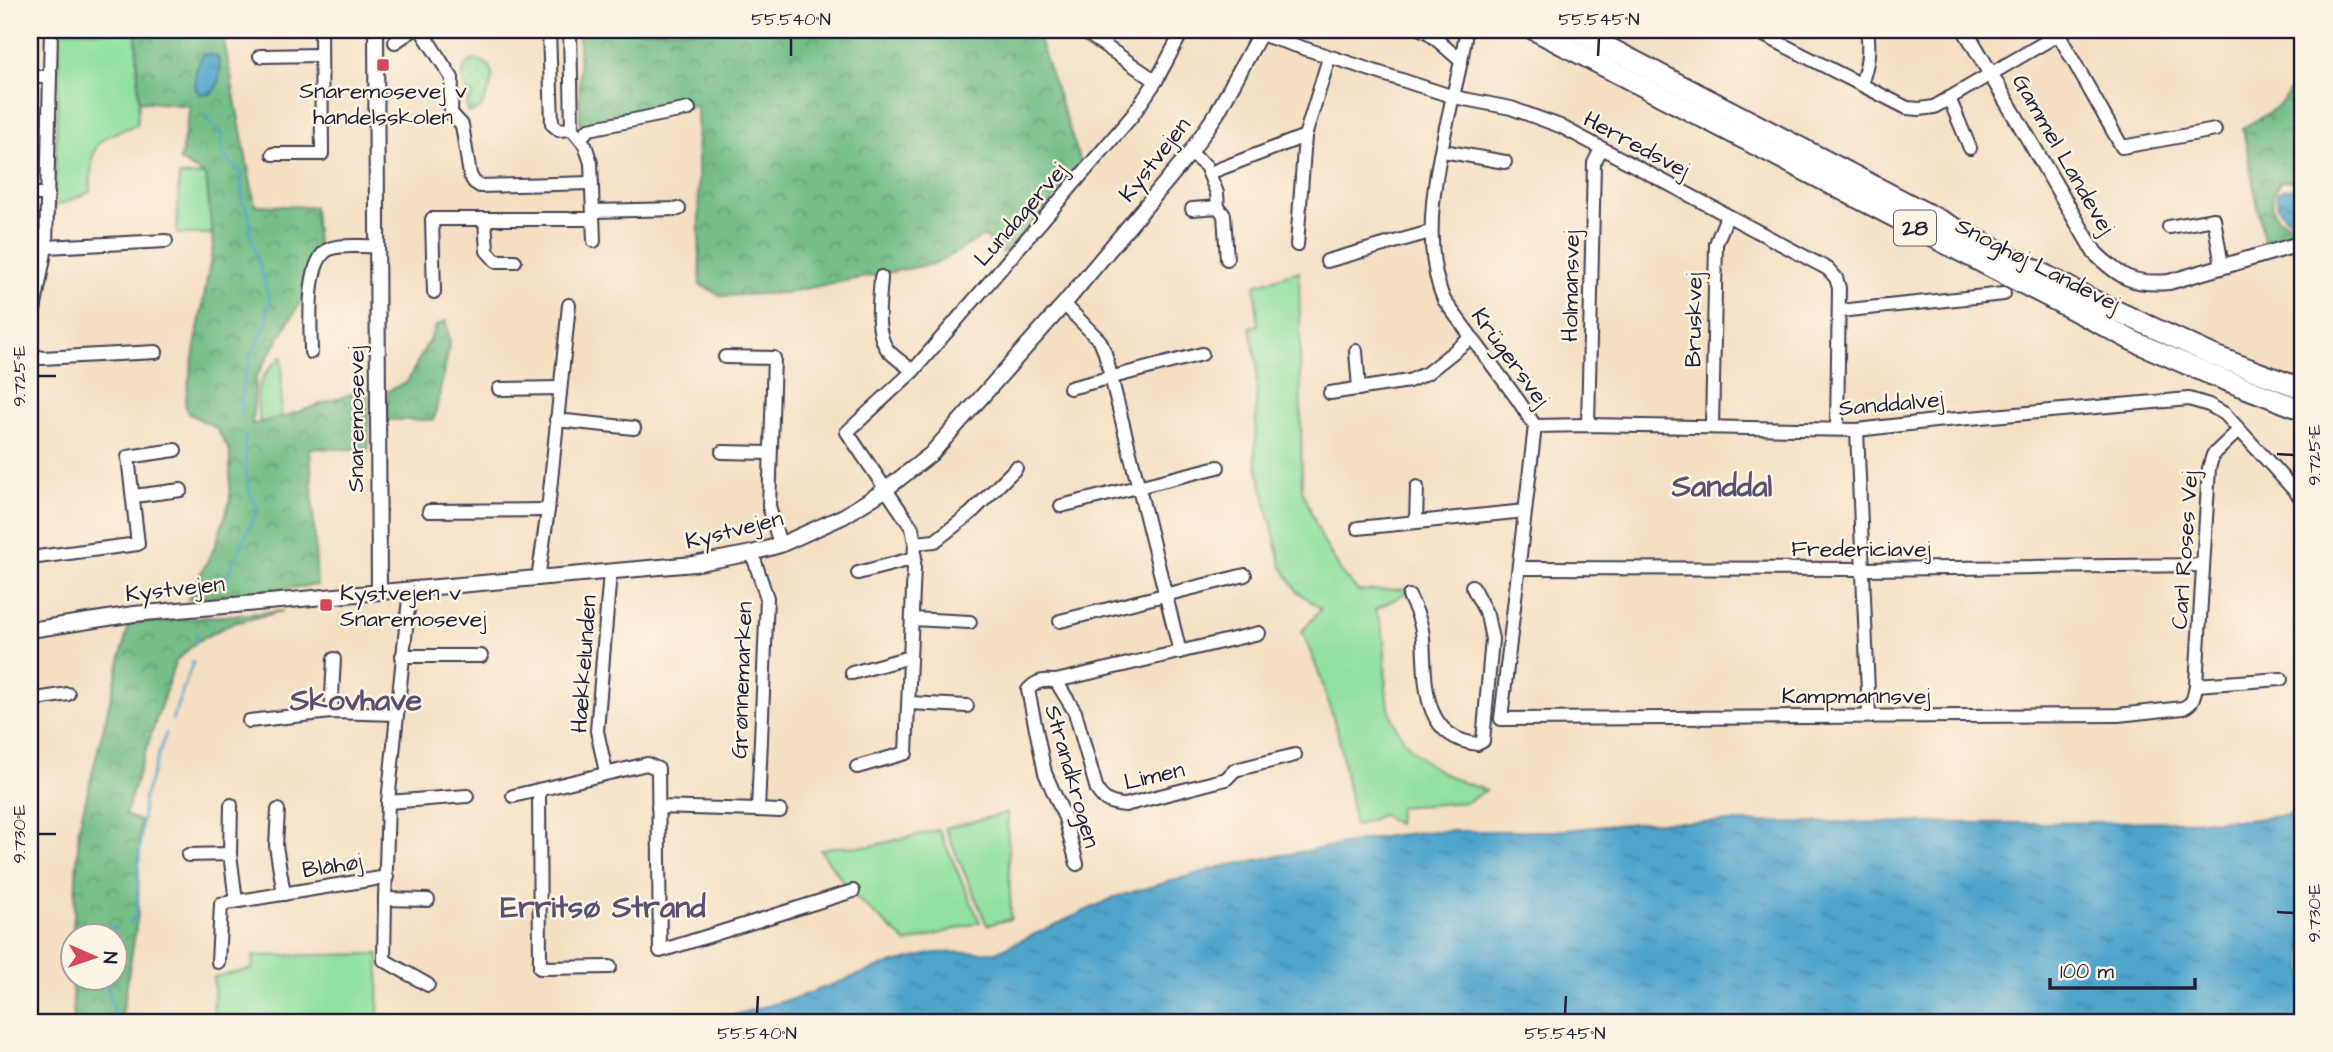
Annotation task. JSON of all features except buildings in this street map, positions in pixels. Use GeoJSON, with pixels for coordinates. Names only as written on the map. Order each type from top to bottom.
{"type":"FeatureCollection","features":[{"type":"Feature","properties":{"kind":"main road","name":"Snoghøj Landevej"},"geometry":{"type":"LineString","coordinates":[[1534,30],[2133,341],[2303,410]]}},
{"type":"Feature","properties":{"kind":"main road","name":"Snoghøj Landevej"},"geometry":{"type":"LineString","coordinates":[[1575,30],[2109,308],[2215,356],[2303,389]]}},
{"type":"Feature","properties":{"kind":"street"},"geometry":{"type":"LineString","coordinates":[[30,332],[34,298],[46,247],[51,30]]}},
{"type":"Feature","properties":{"kind":"street"},"geometry":{"type":"LineString","coordinates":[[273,154],[322,154],[321,30]]}},
{"type":"Feature","properties":{"kind":"street","name":"Snaremosevej"},"geometry":{"type":"LineString","coordinates":[[376,30],[379,591]]}},
{"type":"Feature","properties":{"kind":"street"},"geometry":{"type":"LineString","coordinates":[[395,42],[414,30]]}},
{"type":"Feature","properties":{"kind":"street"},"geometry":{"type":"LineString","coordinates":[[421,30],[452,78],[451,113],[462,125],[470,174],[474,182],[480,186],[592,183]]}},
{"type":"Feature","properties":{"kind":"street"},"geometry":{"type":"LineString","coordinates":[[549,30],[552,124],[559,130],[576,134],[689,109]]}},
{"type":"Feature","properties":{"kind":"street"},"geometry":{"type":"LineString","coordinates":[[570,30],[576,134],[585,145],[591,163],[594,241]]}},
{"type":"Feature","properties":{"kind":"street"},"geometry":{"type":"LineString","coordinates":[[1082,30],[1156,81]]}},
{"type":"Feature","properties":{"kind":"street","name":"Lundagervej"},"geometry":{"type":"LineString","coordinates":[[885,490],[847,432],[913,371],[1132,116],[1156,81],[1182,30]]}},
{"type":"Feature","properties":{"kind":"street"},"geometry":{"type":"LineString","coordinates":[[1422,30],[1428,32],[1461,61]]}},
{"type":"Feature","properties":{"kind":"street"},"geometry":{"type":"LineString","coordinates":[[1754,30],[1907,108],[1920,110],[1934,107],[2060,31],[2122,147],[2215,130]]}},
{"type":"Feature","properties":{"kind":"street"},"geometry":{"type":"LineString","coordinates":[[1861,84],[1867,66],[1867,30]]}},
{"type":"Feature","properties":{"kind":"street","name":"Gammel Landevej"},"geometry":{"type":"LineString","coordinates":[[1965,30],[2095,253],[2113,271],[2130,281],[2149,284],[2169,282],[2303,243]]}},
{"type":"Feature","properties":{"kind":"street","name":"Herredsvej"},"geometry":{"type":"LineString","coordinates":[[1261,32],[1329,58],[1454,97],[1511,108],[1560,126],[1828,269],[1836,278],[1839,288],[1837,429]]}},
{"type":"Feature","properties":{"kind":"street","name":"Kystvejen"},"geometry":{"type":"LineString","coordinates":[[30,630],[134,614],[694,564],[780,545],[844,516],[885,490],[931,454],[1064,304],[1190,153],[1220,109],[1261,32]]}},
{"type":"Feature","properties":{"kind":"street","name":"Krügersvej"},"geometry":{"type":"LineString","coordinates":[[1465,39],[1432,205],[1430,232],[1436,282],[1444,300],[1535,426],[1501,719]]}},
{"type":"Feature","properties":{"kind":"street"},"geometry":{"type":"LineString","coordinates":[[260,56],[321,55]]}},
{"type":"Feature","properties":{"kind":"street"},"geometry":{"type":"LineString","coordinates":[[1297,245],[1304,136],[1329,58]]}},
{"type":"Feature","properties":{"kind":"street"},"geometry":{"type":"LineString","coordinates":[[30,77],[49,77]]}},
{"type":"Feature","properties":{"kind":"street"},"geometry":{"type":"LineString","coordinates":[[1950,97],[1969,149]]}},
{"type":"Feature","properties":{"kind":"street"},"geometry":{"type":"LineString","coordinates":[[1217,170],[1304,136]]}},
{"type":"Feature","properties":{"kind":"street","name":"Holmansvej"},"geometry":{"type":"LineString","coordinates":[[1588,425],[1594,163],[1601,149]]}},
{"type":"Feature","properties":{"kind":"street"},"geometry":{"type":"LineString","coordinates":[[1443,151],[1505,162]]}},
{"type":"Feature","properties":{"kind":"street"},"geometry":{"type":"LineString","coordinates":[[1190,153],[1206,166],[1217,193],[1218,207],[1224,215],[1227,259]]}},
{"type":"Feature","properties":{"kind":"street"},"geometry":{"type":"LineString","coordinates":[[30,194],[48,194]]}},
{"type":"Feature","properties":{"kind":"street"},"geometry":{"type":"LineString","coordinates":[[1192,209],[1218,207]]}},
{"type":"Feature","properties":{"kind":"street"},"geometry":{"type":"LineString","coordinates":[[434,292],[432,219],[593,215],[679,209]]}},
{"type":"Feature","properties":{"kind":"street","name":"Bruskvej"},"geometry":{"type":"LineString","coordinates":[[1712,427],[1716,244],[1727,216]]}},
{"type":"Feature","properties":{"kind":"street"},"geometry":{"type":"LineString","coordinates":[[485,219],[487,251],[496,261],[514,261]]}},
{"type":"Feature","properties":{"kind":"street"},"geometry":{"type":"LineString","coordinates":[[2169,228],[2214,219],[2222,266]]}},
{"type":"Feature","properties":{"kind":"street"},"geometry":{"type":"LineString","coordinates":[[1327,261],[1430,232]]}},
{"type":"Feature","properties":{"kind":"street"},"geometry":{"type":"LineString","coordinates":[[46,247],[166,241]]}},
{"type":"Feature","properties":{"kind":"street","name":"Snaremosevej"},"geometry":{"type":"LineString","coordinates":[[311,352],[310,293],[320,257],[331,247],[376,246]]}},
{"type":"Feature","properties":{"kind":"street"},"geometry":{"type":"LineString","coordinates":[[881,277],[880,328],[883,340],[888,350],[913,371]]}},
{"type":"Feature","properties":{"kind":"street"},"geometry":{"type":"LineString","coordinates":[[1839,311],[2004,294]]}},
{"type":"Feature","properties":{"kind":"street"},"geometry":{"type":"LineString","coordinates":[[1064,304],[1100,341],[1180,652]]}},
{"type":"Feature","properties":{"kind":"street"},"geometry":{"type":"LineString","coordinates":[[538,579],[548,510],[569,305]]}},
{"type":"Feature","properties":{"kind":"street"},"geometry":{"type":"LineString","coordinates":[[1330,393],[1409,381],[1427,373],[1471,338]]}},
{"type":"Feature","properties":{"kind":"street"},"geometry":{"type":"LineString","coordinates":[[1356,351],[1359,389]]}},
{"type":"Feature","properties":{"kind":"street"},"geometry":{"type":"LineString","coordinates":[[30,354],[42,358],[156,352]]}},
{"type":"Feature","properties":{"kind":"street"},"geometry":{"type":"LineString","coordinates":[[1070,388],[1202,354]]}},
{"type":"Feature","properties":{"kind":"street"},"geometry":{"type":"LineString","coordinates":[[725,356],[774,358],[769,506],[780,545]]}},
{"type":"Feature","properties":{"kind":"street"},"geometry":{"type":"LineString","coordinates":[[499,388],[560,388]]}},
{"type":"Feature","properties":{"kind":"street","name":"Sanddalvej"},"geometry":{"type":"LineString","coordinates":[[1535,426],[1857,430],[2189,399],[2209,405],[2225,414],[2303,500]]}},
{"type":"Feature","properties":{"kind":"street"},"geometry":{"type":"LineString","coordinates":[[556,420],[634,428]]}},
{"type":"Feature","properties":{"kind":"street"},"geometry":{"type":"LineString","coordinates":[[1857,430],[1869,716]]}},
{"type":"Feature","properties":{"kind":"street","name":"Carl Roses Vej"},"geometry":{"type":"LineString","coordinates":[[2196,685],[2209,468],[2213,455],[2239,430]]}},
{"type":"Feature","properties":{"kind":"street"},"geometry":{"type":"LineString","coordinates":[[30,554],[138,544],[128,457],[176,450]]}},
{"type":"Feature","properties":{"kind":"street"},"geometry":{"type":"LineString","coordinates":[[722,452],[770,453]]}},
{"type":"Feature","properties":{"kind":"street"},"geometry":{"type":"LineString","coordinates":[[1061,506],[1217,467]]}},
{"type":"Feature","properties":{"kind":"street"},"geometry":{"type":"LineString","coordinates":[[915,543],[935,541],[971,513],[1016,468]]}},
{"type":"Feature","properties":{"kind":"street"},"geometry":{"type":"LineString","coordinates":[[1416,522],[1417,487]]}},
{"type":"Feature","properties":{"kind":"street"},"geometry":{"type":"LineString","coordinates":[[857,767],[906,753],[915,543],[912,528],[885,490]]}},
{"type":"Feature","properties":{"kind":"street"},"geometry":{"type":"LineString","coordinates":[[134,496],[181,491]]}},
{"type":"Feature","properties":{"kind":"street"},"geometry":{"type":"LineString","coordinates":[[429,511],[548,510]]}},
{"type":"Feature","properties":{"kind":"street"},"geometry":{"type":"LineString","coordinates":[[1358,528],[1525,511]]}},
{"type":"Feature","properties":{"kind":"street","name":"Grønnemarken"},"geometry":{"type":"LineString","coordinates":[[752,553],[767,598],[758,810]]}},
{"type":"Feature","properties":{"kind":"street"},"geometry":{"type":"LineString","coordinates":[[858,573],[915,558]]}},
{"type":"Feature","properties":{"kind":"street","name":"Fredericiavej"},"geometry":{"type":"LineString","coordinates":[[1519,568],[1862,569],[2203,565]]}},
{"type":"Feature","properties":{"kind":"street","name":"Hækkelunden"},"geometry":{"type":"LineString","coordinates":[[606,772],[597,732],[610,572]]}},
{"type":"Feature","properties":{"kind":"street"},"geometry":{"type":"LineString","coordinates":[[1060,621],[1245,575]]}},
{"type":"Feature","properties":{"kind":"street"},"geometry":{"type":"LineString","coordinates":[[1409,596],[1419,616],[1423,636],[1424,678],[1431,710],[1446,731],[1468,743],[1477,744],[1483,741],[1492,639],[1482,601],[1472,586]]}},
{"type":"Feature","properties":{"kind":"street","name":"Blåhøj"},"geometry":{"type":"LineString","coordinates":[[410,589],[388,802],[384,960],[428,985]]}},
{"type":"Feature","properties":{"kind":"street"},"geometry":{"type":"LineString","coordinates":[[912,619],[970,622]]}},
{"type":"Feature","properties":{"kind":"street"},"geometry":{"type":"LineString","coordinates":[[1056,681],[1259,633]]}},
{"type":"Feature","properties":{"kind":"street"},"geometry":{"type":"LineString","coordinates":[[1492,639],[1510,636]]}},
{"type":"Feature","properties":{"kind":"street"},"geometry":{"type":"LineString","coordinates":[[402,656],[481,656]]}},
{"type":"Feature","properties":{"kind":"street"},"geometry":{"type":"LineString","coordinates":[[852,673],[910,657]]}},
{"type":"Feature","properties":{"kind":"street"},"geometry":{"type":"LineString","coordinates":[[331,712],[334,659]]}},
{"type":"Feature","properties":{"kind":"street"},"geometry":{"type":"LineString","coordinates":[[2196,685],[2281,679]]}},
{"type":"Feature","properties":{"kind":"street","name":"Strandkrogen"},"geometry":{"type":"LineString","coordinates":[[1056,681],[1042,680],[1028,690],[1045,773],[1065,818],[1077,864]]}},
{"type":"Feature","properties":{"kind":"street","name":"Limen"},"geometry":{"type":"LineString","coordinates":[[1056,681],[1074,712],[1097,790],[1103,800],[1114,804],[1125,805],[1226,779],[1235,770],[1295,755]]}},
{"type":"Feature","properties":{"kind":"street","name":"Kampmannsvej"},"geometry":{"type":"LineString","coordinates":[[1501,719],[2118,715],[2183,708],[2194,699],[2196,685]]}},
{"type":"Feature","properties":{"kind":"street"},"geometry":{"type":"LineString","coordinates":[[30,700],[68,694]]}},
{"type":"Feature","properties":{"kind":"street"},"geometry":{"type":"LineString","coordinates":[[909,703],[967,706]]}},
{"type":"Feature","properties":{"kind":"street"},"geometry":{"type":"LineString","coordinates":[[248,721],[331,712],[396,714]]}},
{"type":"Feature","properties":{"kind":"street"},"geometry":{"type":"LineString","coordinates":[[513,796],[647,764],[658,769],[660,951],[853,891]]}},
{"type":"Feature","properties":{"kind":"street"},"geometry":{"type":"LineString","coordinates":[[539,790],[540,968],[610,967]]}},
{"type":"Feature","properties":{"kind":"street"},"geometry":{"type":"LineString","coordinates":[[388,802],[467,796]]}},
{"type":"Feature","properties":{"kind":"street"},"geometry":{"type":"LineString","coordinates":[[218,962],[221,904],[236,901],[230,854],[231,805]]}},
{"type":"Feature","properties":{"kind":"street"},"geometry":{"type":"LineString","coordinates":[[659,807],[779,811]]}},
{"type":"Feature","properties":{"kind":"street","name":"Blåhøj"},"geometry":{"type":"LineString","coordinates":[[278,810],[276,846],[284,894]]}},
{"type":"Feature","properties":{"kind":"street"},"geometry":{"type":"LineString","coordinates":[[188,855],[230,854]]}},
{"type":"Feature","properties":{"kind":"street","name":"Blåhøj"},"geometry":{"type":"LineString","coordinates":[[236,901],[387,877]]}},
{"type":"Feature","properties":{"kind":"street","name":"Blåhøj"},"geometry":{"type":"LineString","coordinates":[[386,900],[428,900]]}},
{"type":"Feature","properties":{"kind":"green space"},"geometry":{"type":"Polygon","coordinates":[[[60,30],[136,33],[139,101],[137,125],[110,135],[97,146],[92,163],[90,192],[54,207],[60,30]]]}},
{"type":"Feature","properties":{"kind":"green space"},"geometry":{"type":"Polygon","coordinates":[[[105,30],[222,30],[255,205],[314,207],[317,247],[303,298],[256,377],[252,424],[368,390],[369,450],[310,448],[317,585],[188,599],[216,544],[230,500],[230,451],[216,428],[188,413],[185,403],[213,247],[206,176],[180,161],[190,106],[139,101],[136,33],[105,30]]]}},
{"type":"Feature","properties":{"kind":"green space"},"geometry":{"type":"Polygon","coordinates":[[[579,30],[1036,30],[1082,166],[1005,254],[984,236],[937,263],[784,293],[722,296],[700,285],[697,105],[580,127],[579,30]]]}},
{"type":"Feature","properties":{"kind":"green space"},"geometry":{"type":"Polygon","coordinates":[[[2296,30],[2303,30],[2303,180],[2281,181],[2275,189],[2272,203],[2277,217],[2299,230],[2264,242],[2243,128],[2275,108],[2288,93],[2296,66],[2296,30]]]}},
{"type":"Feature","properties":{"kind":"green space"},"geometry":{"type":"Polygon","coordinates":[[[475,60],[490,67],[492,80],[480,109],[469,113],[466,103],[473,96],[466,91],[463,72],[467,64],[475,60]]]}},
{"type":"Feature","properties":{"kind":"green space"},"geometry":{"type":"Polygon","coordinates":[[[206,175],[212,234],[177,234],[179,176],[206,175]]]}},
{"type":"Feature","properties":{"kind":"green space"},"geometry":{"type":"Polygon","coordinates":[[[1299,271],[1302,489],[1322,539],[1343,575],[1358,591],[1413,589],[1375,610],[1384,640],[1386,689],[1397,727],[1419,756],[1434,767],[1486,790],[1467,802],[1399,807],[1397,824],[1382,815],[1355,826],[1338,734],[1320,676],[1302,631],[1321,609],[1297,591],[1282,567],[1255,458],[1257,365],[1250,327],[1258,325],[1255,285],[1299,271]]]}},
{"type":"Feature","properties":{"kind":"green space"},"geometry":{"type":"Polygon","coordinates":[[[446,321],[450,343],[434,420],[387,420],[388,391],[407,382],[437,325],[446,321]]]}},
{"type":"Feature","properties":{"kind":"green space"},"geometry":{"type":"Polygon","coordinates":[[[282,357],[281,417],[260,423],[257,403],[259,386],[267,371],[282,357]]]}},
{"type":"Feature","properties":{"kind":"green space"},"geometry":{"type":"Polygon","coordinates":[[[283,611],[230,624],[196,642],[175,662],[125,815],[140,821],[138,914],[130,965],[130,922],[74,922],[79,827],[129,624],[283,611]]]}},
{"type":"Feature","properties":{"kind":"green space"},"geometry":{"type":"Polygon","coordinates":[[[1007,813],[1011,919],[987,925],[945,828],[1007,813]]]}},
{"type":"Feature","properties":{"kind":"green space"},"geometry":{"type":"Polygon","coordinates":[[[939,830],[980,922],[907,943],[853,895],[820,850],[871,846],[939,830]]]}},
{"type":"Feature","properties":{"kind":"green space"},"geometry":{"type":"Polygon","coordinates":[[[379,954],[378,1022],[214,1022],[214,977],[252,969],[253,956],[379,954]]]}},
{"type":"Feature","properties":{"kind":"green space"},"geometry":{"type":"Polygon","coordinates":[[[72,992],[126,992],[121,1022],[74,1022],[72,992]]]}},
{"type":"Feature","properties":{"kind":"water"},"geometry":{"type":"Polygon","coordinates":[[[211,54],[218,58],[218,82],[211,94],[201,94],[196,90],[196,72],[203,55],[211,54]]]}},
{"type":"Feature","properties":{"kind":"water"},"geometry":{"type":"Polygon","coordinates":[[[2303,188],[2303,225],[2298,226],[2281,212],[2277,204],[2277,193],[2284,189],[2303,188]]]}},
{"type":"Feature","properties":{"kind":"water"},"geometry":{"type":"Polygon","coordinates":[[[2303,813],[2303,1022],[709,1022],[799,997],[882,966],[934,953],[996,952],[1115,897],[1224,866],[1388,836],[1434,831],[1554,831],[1645,822],[2039,823],[2247,820],[2303,813]]]}},
{"type":"Feature","properties":{"kind":"waterway"},"geometry":{"type":"LineString","coordinates":[[205,113],[209,122],[221,134],[226,159],[242,174],[242,202],[248,213],[250,234],[271,304],[268,321],[245,375],[242,414]]}},
{"type":"Feature","properties":{"kind":"waterway"},"geometry":{"type":"LineString","coordinates":[[227,577],[258,508],[247,482],[245,435]]}},
{"type":"Feature","properties":{"kind":"waterway"},"geometry":{"type":"LineString","coordinates":[[195,644],[197,633]]}},
{"type":"Feature","properties":{"kind":"waterway"},"geometry":{"type":"LineString","coordinates":[[172,720],[193,662]]}},
{"type":"Feature","properties":{"kind":"waterway"},"geometry":{"type":"LineString","coordinates":[[130,924],[135,917],[144,798],[166,733]]}},
{"type":"Feature","properties":{"kind":"waterway"},"geometry":{"type":"LineString","coordinates":[[108,992],[116,1022]]}},
{"type":"Feature","properties":{"kind":"place","name":"Snaremosevej v handelsskolen"},"geometry":{"type":"Point","coordinates":[383,65]}},
{"type":"Feature","properties":{"kind":"place","name":"Kystvejen v Snaremosevej"},"geometry":{"type":"Point","coordinates":[326,605]}},
{"type":"Feature","properties":{"kind":"district","name":"Sanddal"},"geometry":{"type":"Point","coordinates":[1722,486]}},
{"type":"Feature","properties":{"kind":"district","name":"Skovhave"},"geometry":{"type":"Point","coordinates":[356,700]}},
{"type":"Feature","properties":{"kind":"district","name":"Erritsø Strand"},"geometry":{"type":"Point","coordinates":[603,907]}}]}
